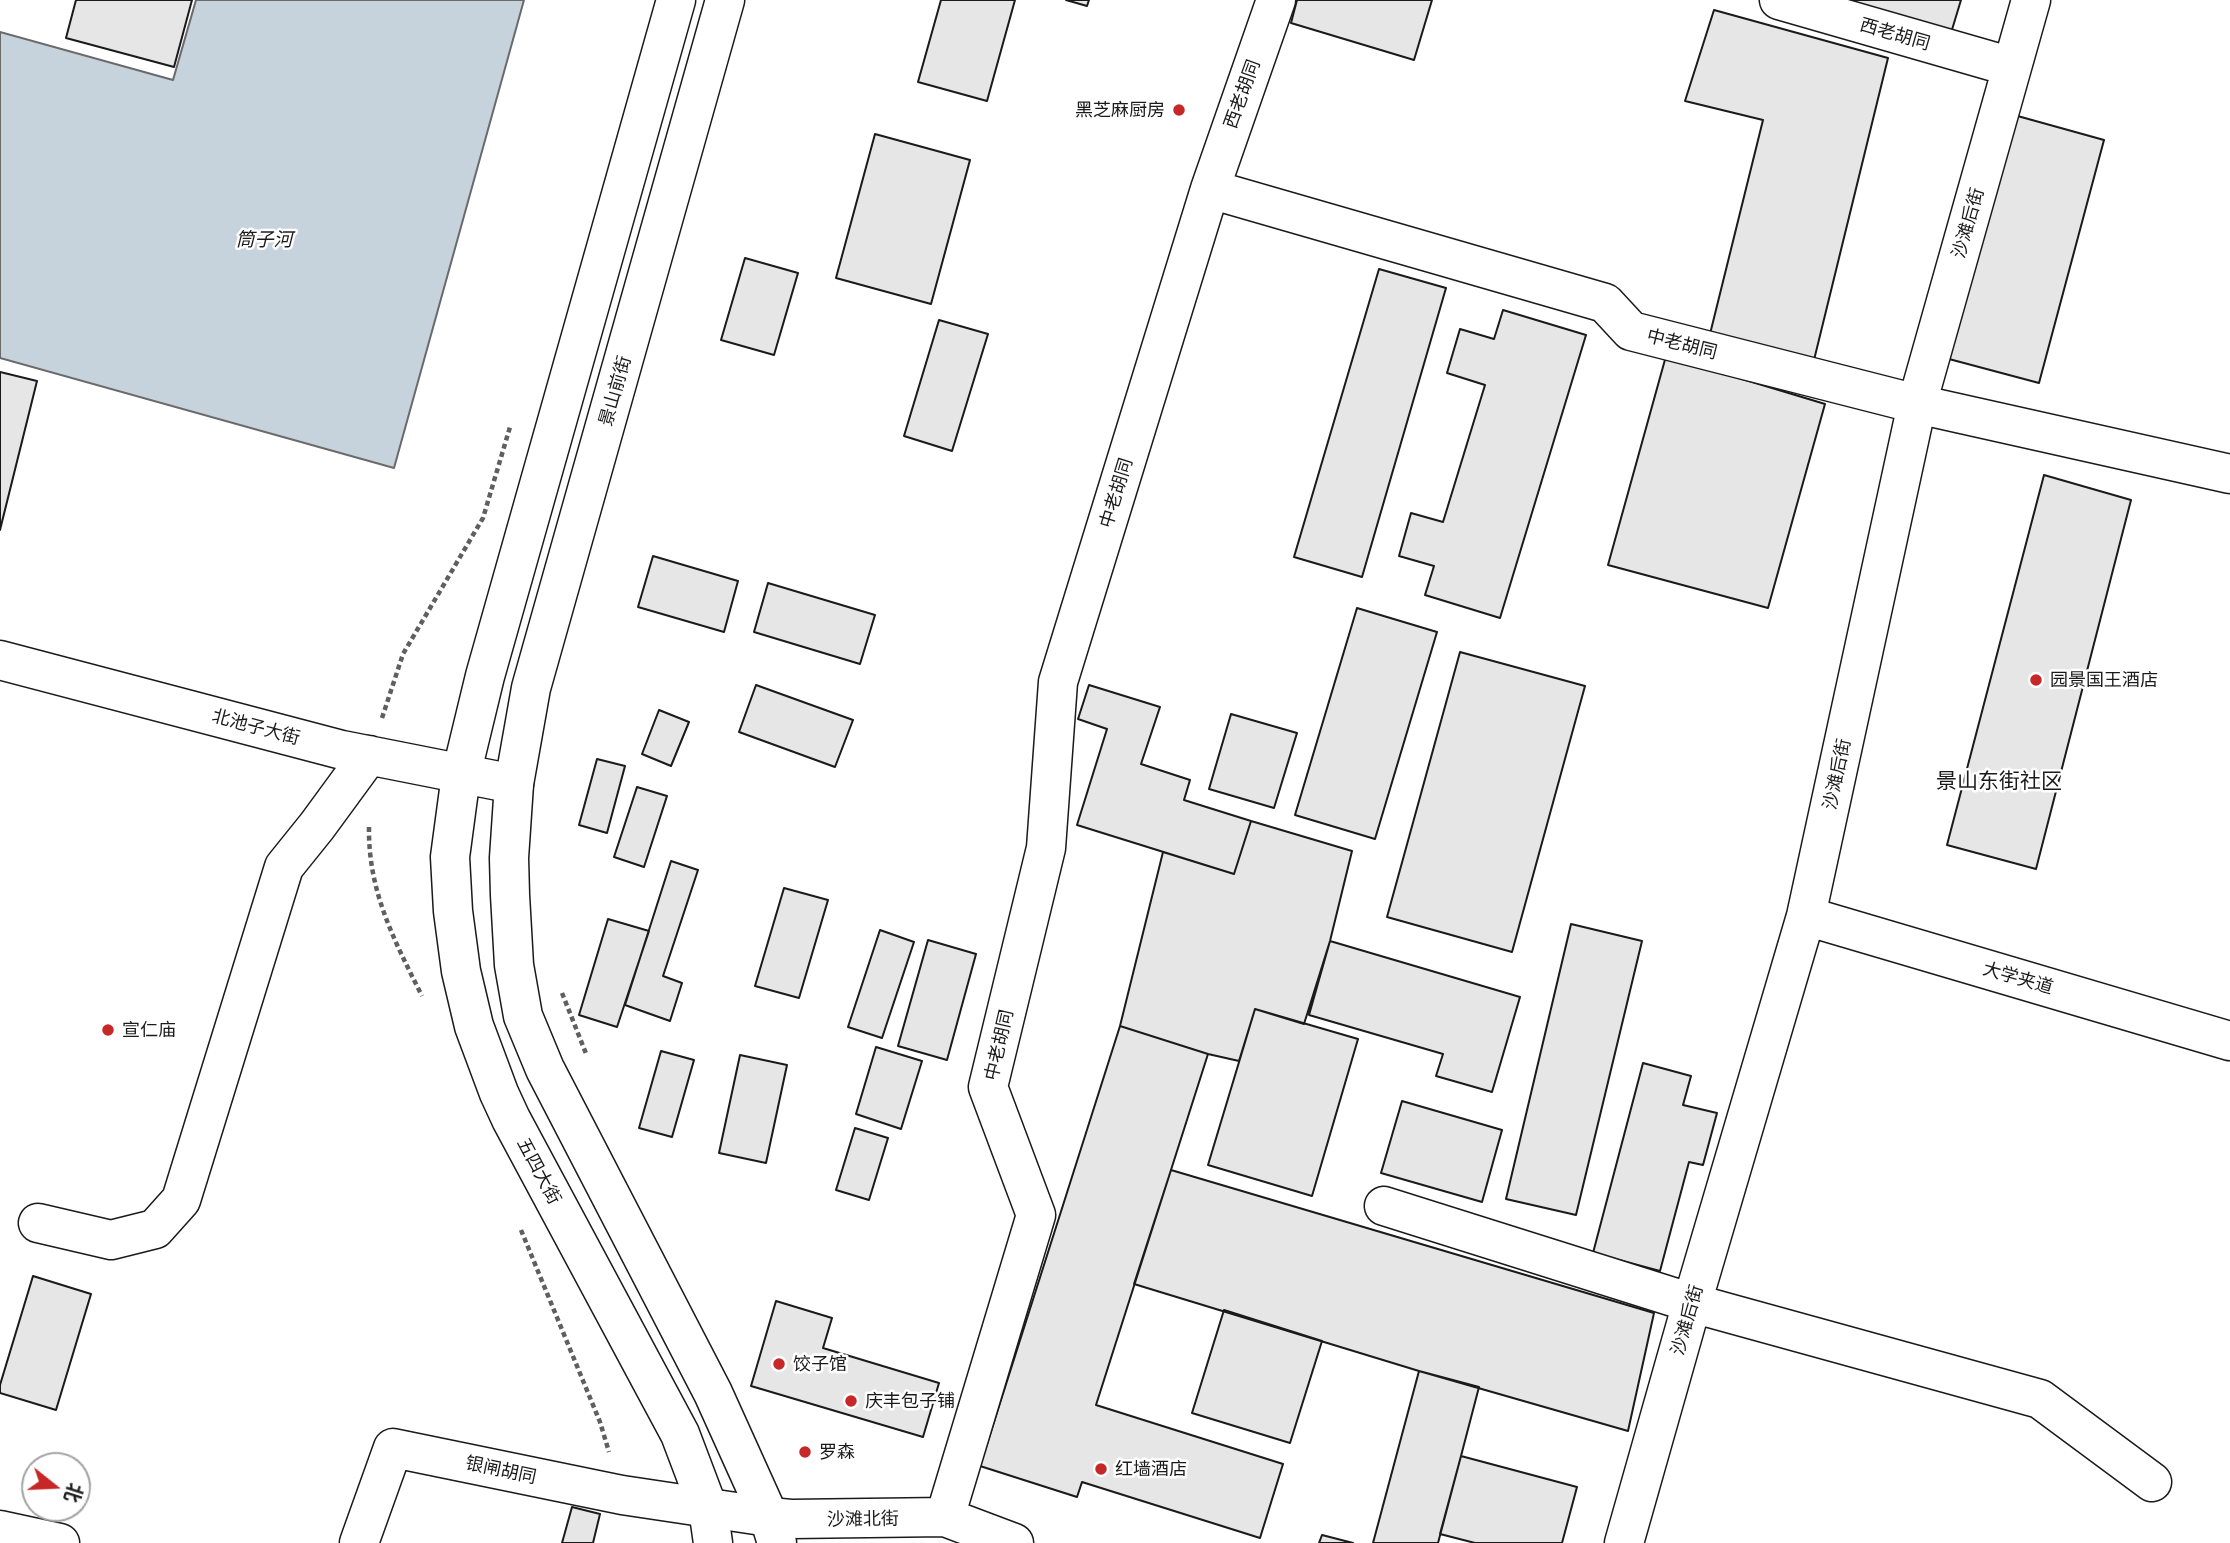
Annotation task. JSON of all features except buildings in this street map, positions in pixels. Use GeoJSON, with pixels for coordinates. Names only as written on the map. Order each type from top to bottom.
{"type":"FeatureCollection","features":[{"type":"Feature","properties":{"kind":"street"},"geometry":{"type":"LineString","coordinates":[[461,775],[489,663],[676,0]]}},
{"type":"Feature","properties":{"kind":"street","name":"景山前街"},"geometry":{"type":"LineString","coordinates":[[514,784],[531,688],[725,0]]}},
{"type":"Feature","properties":{"kind":"street","name":"西老胡同"},"geometry":{"type":"LineString","coordinates":[[1210,189],[1276,0]]}},
{"type":"Feature","properties":{"kind":"street","name":"西老胡同"},"geometry":{"type":"LineString","coordinates":[[1779,0],[2012,67]]}},
{"type":"Feature","properties":{"kind":"street","name":"沙滩后街"},"geometry":{"type":"LineString","coordinates":[[1624,1543],[1806,916],[1917,404],[2031,0]]}},
{"type":"Feature","properties":{"kind":"street","name":"中老胡同"},"geometry":{"type":"LineString","coordinates":[[945,1517],[1036,1215],[988,1087],[1046,848],[1058,682],[1210,189],[1605,303],[1631,331],[1917,404],[2230,474]]}},
{"type":"Feature","properties":{"kind":"street","name":"北池子大街"},"geometry":{"type":"LineString","coordinates":[[0,660],[342,750],[514,784]]}},
{"type":"Feature","properties":{"kind":"street"},"geometry":{"type":"LineString","coordinates":[[38,1223],[111,1240],[155,1229],[181,1200],[284,867],[369,755]]}},
{"type":"Feature","properties":{"kind":"street","name":"五四大街"},"geometry":{"type":"LineString","coordinates":[[461,775],[450,857],[453,911],[461,971],[474,1026],[511,1119],[680,1434],[711,1526]]}},
{"type":"Feature","properties":{"kind":"street"},"geometry":{"type":"LineString","coordinates":[[514,784],[509,858],[510,895],[514,965],[523,1016],[545,1069],[713,1393],[773,1530]]}},
{"type":"Feature","properties":{"kind":"street","name":"大学夹道"},"geometry":{"type":"LineString","coordinates":[[1806,916],[2230,1041]]}},
{"type":"Feature","properties":{"kind":"street"},"geometry":{"type":"LineString","coordinates":[[1384,1206],[1692,1303],[2040,1399],[2152,1482]]}},
{"type":"Feature","properties":{"kind":"street","name":"银闸胡同"},"geometry":{"type":"LineString","coordinates":[[359,1543],[393,1448],[622,1495],[711,1526]]}},
{"type":"Feature","properties":{"kind":"street","name":"沙滩北街"},"geometry":{"type":"LineString","coordinates":[[711,1526],[773,1530],[791,1519],[945,1517],[1014,1543]]}},
{"type":"Feature","properties":{"kind":"street"},"geometry":{"type":"LineString","coordinates":[[0,1530],[60,1543]]}},
{"type":"Feature","properties":{"kind":"path"},"geometry":{"type":"LineString","coordinates":[[562,992],[592,1068]]}},
{"type":"Feature","properties":{"kind":"water","name":"筒子河"},"geometry":{"type":"Polygon","coordinates":[[[196,0],[524,0],[394,468],[0,358],[0,32],[173,80],[196,0]]]}},
{"type":"Feature","properties":{"kind":"place","name":"黑芝麻厨房"},"geometry":{"type":"Point","coordinates":[1179,110]}},
{"type":"Feature","properties":{"kind":"place","name":"园景国王酒店"},"geometry":{"type":"Point","coordinates":[2036,680]}},
{"type":"Feature","properties":{"kind":"place","name":"宣仁庙"},"geometry":{"type":"Point","coordinates":[108,1030]}},
{"type":"Feature","properties":{"kind":"place","name":"饺子馆"},"geometry":{"type":"Point","coordinates":[779,1364]}},
{"type":"Feature","properties":{"kind":"place","name":"庆丰包子铺"},"geometry":{"type":"Point","coordinates":[851,1401]}},
{"type":"Feature","properties":{"kind":"place","name":"罗森"},"geometry":{"type":"Point","coordinates":[805,1452]}},
{"type":"Feature","properties":{"kind":"place","name":"红墙酒店"},"geometry":{"type":"Point","coordinates":[1101,1469]}},
{"type":"Feature","properties":{"kind":"district","name":"景山东街社区"},"geometry":{"type":"Point","coordinates":[1999,781]}}]}
